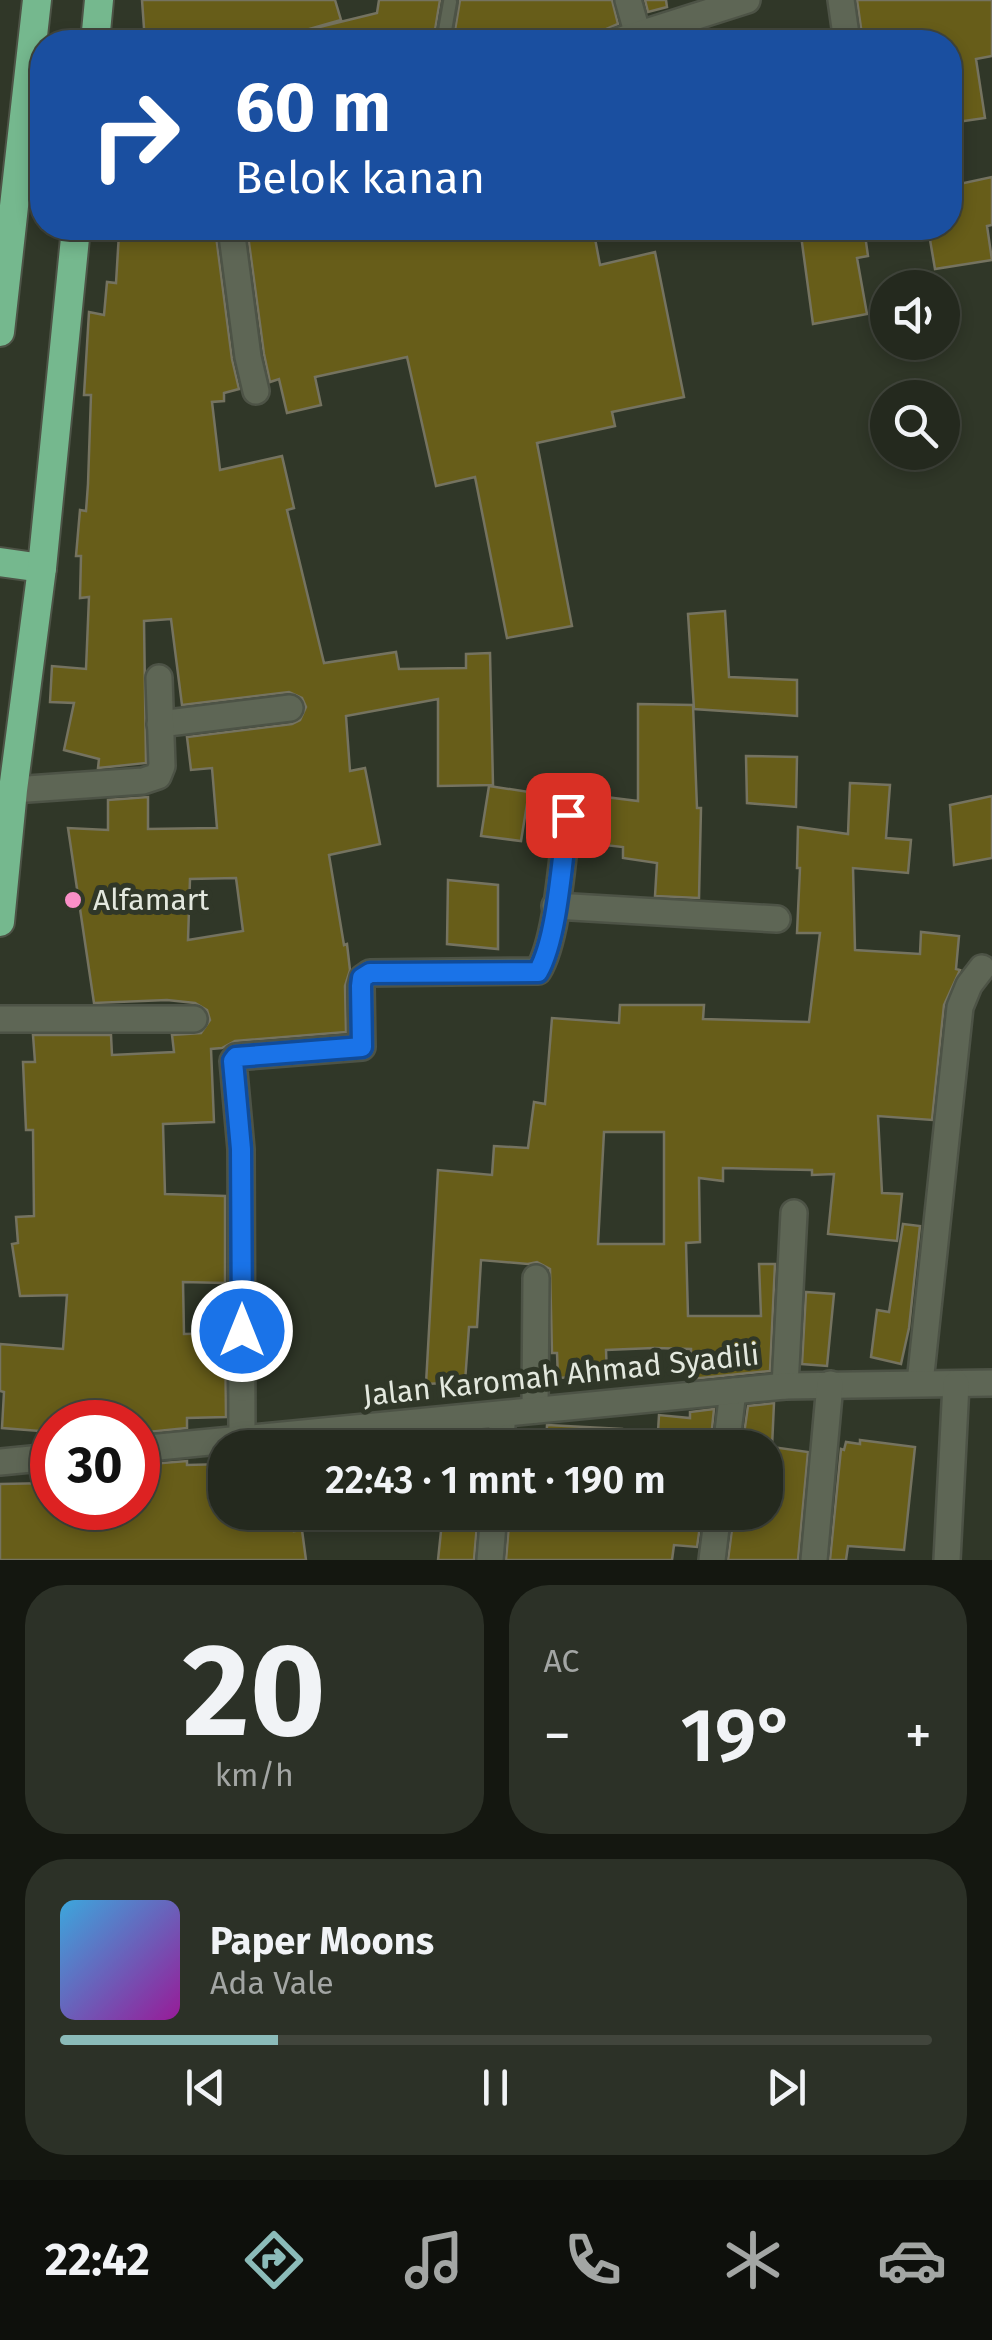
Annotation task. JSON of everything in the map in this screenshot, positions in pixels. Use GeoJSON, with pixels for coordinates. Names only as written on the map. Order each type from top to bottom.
{"type":"FeatureCollection","features":[{"type":"Feature","properties":{"kind":"highway"},"geometry":{"type":"LineString","coordinates":[[34,30],[37,0]]}},
{"type":"Feature","properties":{"kind":"highway"},"geometry":{"type":"LineString","coordinates":[[96,30],[99,0]]}},
{"type":"Feature","properties":{"kind":"highway"},"geometry":{"type":"LineString","coordinates":[[0,332],[30,63]]}},
{"type":"Feature","properties":{"kind":"highway"},"geometry":{"type":"LineString","coordinates":[[0,922],[42,568],[75,240]]}},
{"type":"Feature","properties":{"kind":"highway"},"geometry":{"type":"LineString","coordinates":[[0,562],[42,568]]}},
{"type":"Feature","properties":{"kind":"street"},"geometry":{"type":"LineString","coordinates":[[626,30],[628,0]]}},
{"type":"Feature","properties":{"kind":"street"},"geometry":{"type":"LineString","coordinates":[[654,30],[747,0]]}},
{"type":"Feature","properties":{"kind":"street"},"geometry":{"type":"LineString","coordinates":[[842,0],[845,30]]}},
{"type":"Feature","properties":{"kind":"street"},"geometry":{"type":"LineString","coordinates":[[232,240],[256,391]]}},
{"type":"Feature","properties":{"kind":"street"},"geometry":{"type":"LineString","coordinates":[[13,790],[143,781],[158,776],[162,766],[159,678]]}},
{"type":"Feature","properties":{"kind":"street"},"geometry":{"type":"LineString","coordinates":[[160,724],[290,708]]}},
{"type":"Feature","properties":{"kind":"street"},"geometry":{"type":"LineString","coordinates":[[242,1430],[241,1149],[233,1061],[236,1057],[362,1047],[361,986],[362,978],[370,973],[538,972],[555,906],[568,815]]}},
{"type":"Feature","properties":{"kind":"street"},"geometry":{"type":"LineString","coordinates":[[555,906],[777,919]]}},
{"type":"Feature","properties":{"kind":"street"},"geometry":{"type":"LineString","coordinates":[[920,1383],[960,1007],[968,985],[982,968]]}},
{"type":"Feature","properties":{"kind":"street"},"geometry":{"type":"LineString","coordinates":[[0,1019],[194,1019]]}},
{"type":"Feature","properties":{"kind":"street"},"geometry":{"type":"LineString","coordinates":[[784,1386],[794,1213]]}},
{"type":"Feature","properties":{"kind":"street"},"geometry":{"type":"LineString","coordinates":[[535,1410],[536,1278]]}},
{"type":"Feature","properties":{"kind":"street","name":"Jalan Karomah Ahmad Syadili"},"geometry":{"type":"LineString","coordinates":[[342,1430],[784,1386],[992,1383]]}},
{"type":"Feature","properties":{"kind":"street"},"geometry":{"type":"LineString","coordinates":[[814,1560],[830,1384]]}},
{"type":"Feature","properties":{"kind":"street"},"geometry":{"type":"LineString","coordinates":[[948,1560],[956,1384]]}},
{"type":"Feature","properties":{"kind":"street"},"geometry":{"type":"LineString","coordinates":[[728,1430],[733,1391]]}},
{"type":"Feature","properties":{"kind":"street"},"geometry":{"type":"LineString","coordinates":[[502,1430],[503,1414]]}},
{"type":"Feature","properties":{"kind":"street","name":"Jalan Karomah Ahmad Syadili"},"geometry":{"type":"LineString","coordinates":[[160,1447],[208,1443]]}},
{"type":"Feature","properties":{"kind":"street"},"geometry":{"type":"LineString","coordinates":[[0,1462],[30,1459]]}},
{"type":"Feature","properties":{"kind":"street"},"geometry":{"type":"LineString","coordinates":[[490,1560],[492,1530]]}},
{"type":"Feature","properties":{"kind":"street"},"geometry":{"type":"LineString","coordinates":[[712,1560],[716,1530]]}},
{"type":"Feature","properties":{"kind":"lane"},"geometry":{"type":"LineString","coordinates":[[445,30],[450,2]]}},
{"type":"Feature","properties":{"kind":"building"},"geometry":{"type":"Polygon","coordinates":[[[142,0],[335,0],[341,20],[306,30],[144,30],[142,0]]]}},
{"type":"Feature","properties":{"kind":"building"},"geometry":{"type":"Polygon","coordinates":[[[379,0],[440,0],[435,30],[307,30],[377,13],[379,0]]]}},
{"type":"Feature","properties":{"kind":"building"},"geometry":{"type":"Polygon","coordinates":[[[460,0],[612,0],[618,24],[604,30],[455,30],[460,0]]]}},
{"type":"Feature","properties":{"kind":"building"},"geometry":{"type":"Polygon","coordinates":[[[645,0],[666,0],[667,7],[648,12],[645,0]]]}},
{"type":"Feature","properties":{"kind":"building"},"geometry":{"type":"Polygon","coordinates":[[[857,0],[992,0],[992,56],[976,59],[985,118],[962,121],[962,30],[861,30],[857,0]]]}},
{"type":"Feature","properties":{"kind":"building"},"geometry":{"type":"Polygon","coordinates":[[[992,177],[992,225],[987,226],[992,260],[935,269],[930,240],[962,240],[962,183],[992,177]]]}},
{"type":"Feature","properties":{"kind":"building"},"geometry":{"type":"Polygon","coordinates":[[[119,240],[217,240],[239,389],[224,393],[224,401],[212,402],[220,470],[282,456],[294,508],[287,510],[324,663],[396,652],[399,669],[466,668],[466,654],[490,653],[493,785],[438,786],[438,699],[346,716],[350,771],[365,768],[380,844],[329,855],[350,970],[345,986],[346,1032],[235,1041],[211,1049],[214,1122],[163,1124],[165,1194],[225,1196],[225,1283],[183,1282],[184,1334],[225,1333],[226,1417],[187,1418],[187,1428],[160,1431],[160,1400],[30,1400],[30,1430],[2,1428],[0,1344],[63,1349],[67,1295],[20,1296],[12,1244],[18,1243],[16,1217],[34,1216],[33,1130],[26,1130],[23,1062],[35,1062],[33,1035],[111,1035],[112,1055],[174,1052],[172,1035],[201,1033],[210,1020],[207,1010],[195,1003],[94,1003],[68,828],[108,830],[108,800],[148,797],[148,829],[217,828],[212,768],[191,770],[187,737],[292,724],[300,720],[306,707],[302,698],[289,692],[182,705],[171,619],[144,621],[146,763],[98,768],[99,759],[64,750],[74,703],[50,702],[52,666],[86,669],[89,597],[80,598],[81,556],[76,556],[80,510],[86,511],[88,484],[91,395],[84,395],[89,312],[104,315],[107,282],[116,283],[119,240]],[[236,878],[190,879],[188,940],[243,931],[236,878]]]}},
{"type":"Feature","properties":{"kind":"building"},"geometry":{"type":"Polygon","coordinates":[[[249,240],[595,240],[600,265],[655,252],[684,397],[612,412],[615,426],[537,443],[572,626],[507,638],[475,477],[436,486],[407,357],[315,377],[321,405],[287,413],[279,379],[270,382],[249,240]]]}},
{"type":"Feature","properties":{"kind":"building"},"geometry":{"type":"Polygon","coordinates":[[[802,240],[866,240],[868,256],[857,258],[867,314],[813,324],[802,240]]]}},
{"type":"Feature","properties":{"kind":"building"},"geometry":{"type":"Polygon","coordinates":[[[725,611],[729,677],[797,680],[797,716],[694,709],[688,614],[725,611]]]}},
{"type":"Feature","properties":{"kind":"building"},"geometry":{"type":"Polygon","coordinates":[[[638,704],[693,705],[697,808],[701,808],[699,898],[655,896],[657,863],[623,858],[623,847],[595,844],[597,796],[638,801],[638,704]]]}},
{"type":"Feature","properties":{"kind":"building"},"geometry":{"type":"Polygon","coordinates":[[[746,756],[797,757],[796,807],[747,803],[746,756]]]}},
{"type":"Feature","properties":{"kind":"building"},"geometry":{"type":"Polygon","coordinates":[[[850,783],[890,785],[886,838],[911,840],[908,873],[853,868],[855,950],[920,954],[921,932],[959,936],[956,969],[960,970],[944,1005],[932,1120],[878,1116],[882,1193],[902,1194],[897,1241],[828,1234],[834,1174],[723,1168],[723,1181],[699,1178],[700,1242],[686,1243],[688,1316],[761,1316],[759,1264],[775,1264],[770,1371],[691,1379],[691,1349],[654,1348],[606,1350],[607,1375],[558,1378],[557,1353],[552,1353],[550,1269],[537,1262],[481,1260],[477,1327],[469,1327],[465,1382],[426,1384],[438,1170],[492,1175],[494,1146],[528,1148],[534,1102],[545,1104],[552,1018],[619,1023],[620,1005],[704,1005],[703,1019],[809,1022],[820,933],[797,933],[798,827],[848,834],[850,783]],[[604,1132],[598,1244],[664,1244],[664,1132],[604,1132]]]}},
{"type":"Feature","properties":{"kind":"building"},"geometry":{"type":"Polygon","coordinates":[[[489,786],[529,792],[521,841],[481,836],[489,786]]]}},
{"type":"Feature","properties":{"kind":"building"},"geometry":{"type":"Polygon","coordinates":[[[992,796],[992,858],[954,865],[950,805],[992,796]]]}},
{"type":"Feature","properties":{"kind":"building"},"geometry":{"type":"Polygon","coordinates":[[[448,880],[498,885],[498,949],[447,944],[448,880]]]}},
{"type":"Feature","properties":{"kind":"building"},"geometry":{"type":"Polygon","coordinates":[[[903,1224],[920,1226],[909,1328],[901,1364],[871,1357],[877,1310],[889,1312],[903,1224]]]}},
{"type":"Feature","properties":{"kind":"building"},"geometry":{"type":"Polygon","coordinates":[[[806,1292],[834,1294],[827,1366],[802,1364],[806,1292]]]}},
{"type":"Feature","properties":{"kind":"building"},"geometry":{"type":"Polygon","coordinates":[[[774,1403],[773,1430],[745,1430],[748,1406],[774,1403]]]}},
{"type":"Feature","properties":{"kind":"building"},"geometry":{"type":"Polygon","coordinates":[[[714,1409],[712,1430],[658,1430],[659,1415],[690,1418],[690,1412],[714,1409]]]}},
{"type":"Feature","properties":{"kind":"building"},"geometry":{"type":"Polygon","coordinates":[[[547,1425],[622,1429],[622,1430],[547,1430],[547,1425]]]}},
{"type":"Feature","properties":{"kind":"building"},"geometry":{"type":"Polygon","coordinates":[[[860,1440],[915,1447],[904,1550],[848,1546],[846,1560],[830,1560],[841,1449],[844,1450],[846,1442],[860,1444],[860,1440]]]}},
{"type":"Feature","properties":{"kind":"building"},"geometry":{"type":"Polygon","coordinates":[[[783,1449],[808,1452],[798,1560],[728,1560],[732,1530],[783,1530],[783,1449]]]}},
{"type":"Feature","properties":{"kind":"building"},"geometry":{"type":"Polygon","coordinates":[[[160,1463],[208,1464],[208,1530],[302,1530],[306,1560],[0,1560],[0,1484],[30,1483],[30,1530],[160,1530],[160,1463]]]}},
{"type":"Feature","properties":{"kind":"building"},"geometry":{"type":"Polygon","coordinates":[[[441,1530],[476,1530],[474,1560],[438,1560],[441,1530]]]}},
{"type":"Feature","properties":{"kind":"building"},"geometry":{"type":"Polygon","coordinates":[[[508,1530],[699,1530],[697,1547],[674,1545],[672,1560],[506,1560],[508,1530]]]}},
{"type":"Feature","properties":{"kind":"place","name":"Alfamart"},"geometry":{"type":"Point","coordinates":[73,900]}},
{"type":"Feature","properties":{"kind":"route"},"geometry":{"type":"LineString","coordinates":[[242,1331],[241,1149],[233,1061],[236,1057],[362,1047],[361,986],[362,978],[370,973],[538,972],[555,906],[568,815]]}}]}
